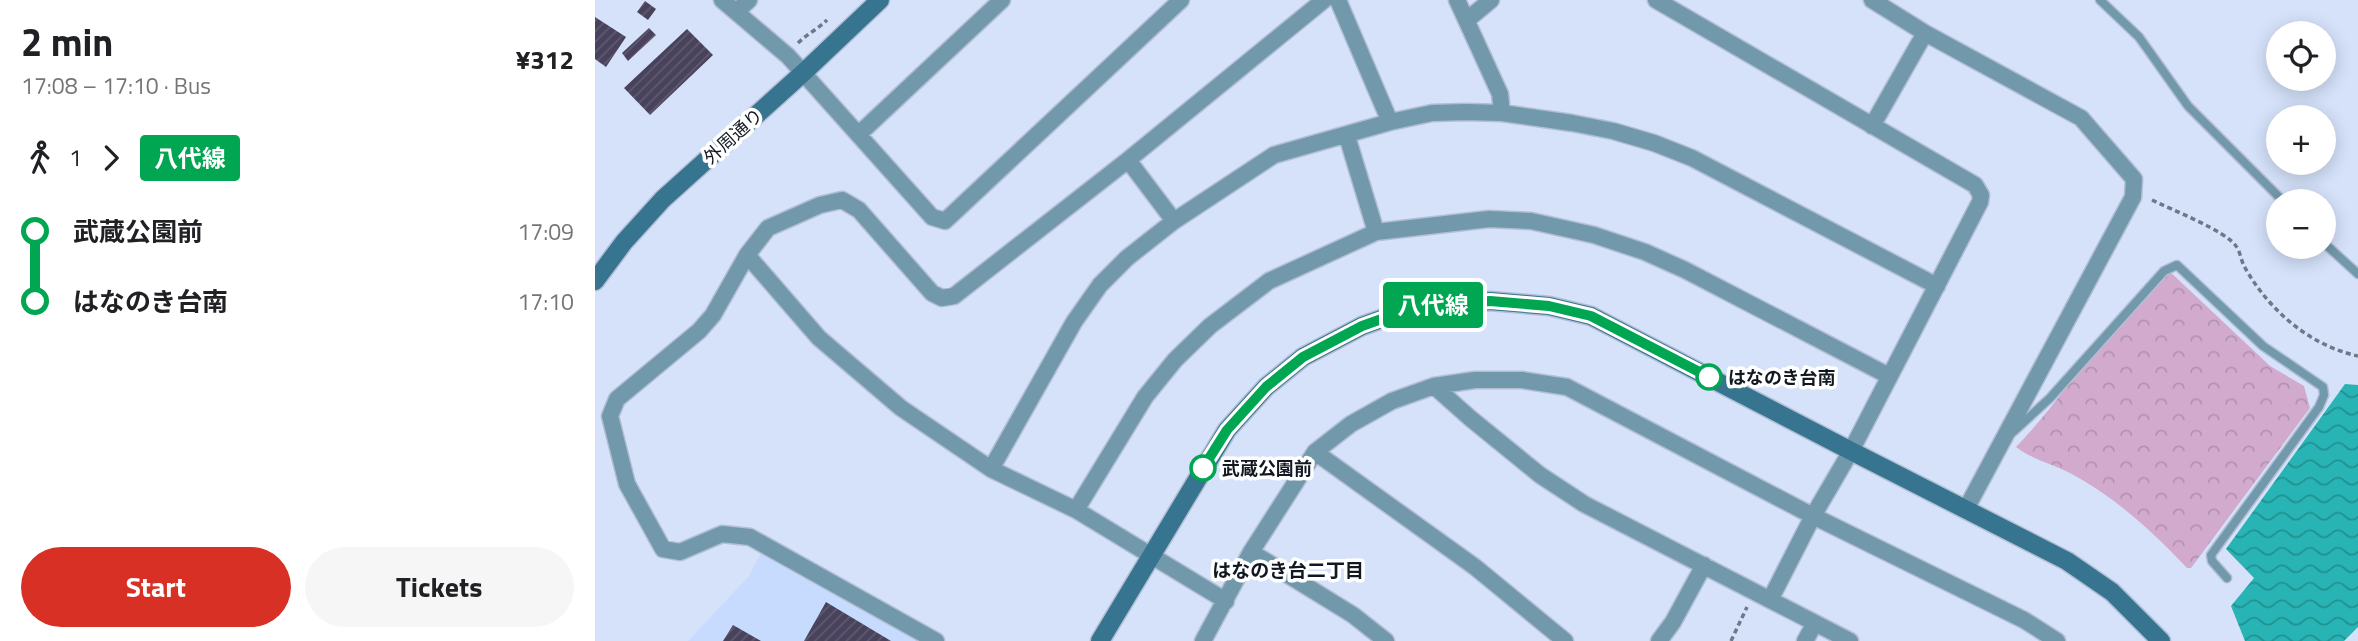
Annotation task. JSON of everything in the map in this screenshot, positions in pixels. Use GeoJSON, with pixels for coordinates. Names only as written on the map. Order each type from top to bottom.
{"type":"FeatureCollection","features":[{"type":"Feature","properties":{"kind":"street"},"geometry":{"type":"LineString","coordinates":[[722,0],[788,56],[932,217],[945,221],[1171,4]]}},
{"type":"Feature","properties":{"kind":"street"},"geometry":{"type":"LineString","coordinates":[[736,12],[749,0]]}},
{"type":"Feature","properties":{"kind":"street","name":"外周通り"},"geometry":{"type":"LineString","coordinates":[[595,281],[624,242],[663,199],[880,0]]}},
{"type":"Feature","properties":{"kind":"street"},"geometry":{"type":"LineString","coordinates":[[859,134],[1002,0]]}},
{"type":"Feature","properties":{"kind":"street"},"geometry":{"type":"LineString","coordinates":[[936,641],[750,537],[722,534],[680,552],[663,549],[627,484],[610,416],[617,399],[699,331],[713,314],[747,254],[768,228],[820,205],[842,200],[859,210],[933,292],[942,298],[954,296],[1128,160],[1324,0]]}},
{"type":"Feature","properties":{"kind":"street"},"geometry":{"type":"LineString","coordinates":[[1338,0],[1390,122]]}},
{"type":"Feature","properties":{"kind":"street"},"geometry":{"type":"LineString","coordinates":[[1457,0],[1500,94],[1502,113]]}},
{"type":"Feature","properties":{"kind":"street"},"geometry":{"type":"LineString","coordinates":[[1467,20],[1490,0]]}},
{"type":"Feature","properties":{"kind":"street"},"geometry":{"type":"LineString","coordinates":[[1656,0],[1975,185],[1981,195],[1980,202],[1937,286],[1770,600]]}},
{"type":"Feature","properties":{"kind":"street"},"geometry":{"type":"LineString","coordinates":[[1872,0],[1925,33],[2081,118],[2134,179],[2134,191],[1966,509]]}},
{"type":"Feature","properties":{"kind":"street"},"geometry":{"type":"LineString","coordinates":[[1872,126],[1925,33]]}},
{"type":"Feature","properties":{"kind":"street"},"geometry":{"type":"LineString","coordinates":[[991,469],[1074,322],[1100,285],[1127,258],[1174,221],[1274,155],[1432,113],[1502,113],[1613,131],[1654,143],[1692,158],[1937,286]]}},
{"type":"Feature","properties":{"kind":"street"},"geometry":{"type":"LineString","coordinates":[[1347,136],[1376,232]]}},
{"type":"Feature","properties":{"kind":"street"},"geometry":{"type":"LineString","coordinates":[[1128,160],[1174,221]]}},
{"type":"Feature","properties":{"kind":"street"},"geometry":{"type":"LineString","coordinates":[[1076,510],[1145,397],[1175,360],[1210,326],[1269,281],[1376,232],[1489,219],[1531,221],[1594,235],[1645,252],[1685,270],[1889,376]]}},
{"type":"Feature","properties":{"kind":"street"},"geometry":{"type":"LineString","coordinates":[[747,254],[829,346],[901,408],[991,469],[1076,510],[1226,601]]}},
{"type":"Feature","properties":{"kind":"street"},"geometry":{"type":"LineString","coordinates":[[1100,641],[1227,430],[1266,387],[1303,357],[1362,326],[1415,307],[1490,301],[1549,306],[1591,316],[2067,561],[2112,592],[2161,641]]}},
{"type":"Feature","properties":{"kind":"street"},"geometry":{"type":"LineString","coordinates":[[1203,641],[1251,552],[1315,452],[1351,424],[1392,401],[1434,386],[1475,380],[1522,380],[1567,387],[1813,516],[2024,620],[2057,641]]}},
{"type":"Feature","properties":{"kind":"street"},"geometry":{"type":"LineString","coordinates":[[1434,386],[1540,475],[1584,504],[1850,641]]}},
{"type":"Feature","properties":{"kind":"street"},"geometry":{"type":"LineString","coordinates":[[1315,452],[1475,567],[1565,641]]}},
{"type":"Feature","properties":{"kind":"street"},"geometry":{"type":"LineString","coordinates":[[1251,552],[1353,615],[1387,641]]}},
{"type":"Feature","properties":{"kind":"street"},"geometry":{"type":"LineString","coordinates":[[1659,641],[1673,622],[1704,565]]}},
{"type":"Feature","properties":{"kind":"street"},"geometry":{"type":"LineString","coordinates":[[1805,641],[1815,623]]}},
{"type":"Feature","properties":{"kind":"lane"},"geometry":{"type":"LineString","coordinates":[[2100,0],[2139,37],[2187,106],[2271,189]]}},
{"type":"Feature","properties":{"kind":"lane"},"geometry":{"type":"LineString","coordinates":[[2336,254],[2358,274]]}},
{"type":"Feature","properties":{"kind":"lane"},"geometry":{"type":"LineString","coordinates":[[2003,441],[2050,398],[2164,271],[2177,265],[2263,346],[2323,387],[2324,395],[2319,407],[2211,555],[2212,561],[2227,578]]}},
{"type":"Feature","properties":{"kind":"path"},"geometry":{"type":"LineString","coordinates":[[2134,191],[2224,235],[2236,246],[2243,264],[2266,299],[2287,320],[2329,346],[2358,356]]}},
{"type":"Feature","properties":{"kind":"path"},"geometry":{"type":"LineString","coordinates":[[1731,641],[1755,593]]}},
{"type":"Feature","properties":{"kind":"shaded area"},"geometry":{"type":"Polygon","coordinates":[[[762,551],[922,641],[688,641],[749,576],[762,551]]]}},
{"type":"Feature","properties":{"kind":"green space"},"geometry":{"type":"Polygon","coordinates":[[[2162,267],[2270,366],[2304,386],[2310,408],[2191,568],[2187,568],[2118,504],[2087,482],[2016,447],[2162,267]]]}},
{"type":"Feature","properties":{"kind":"water"},"geometry":{"type":"Polygon","coordinates":[[[2345,384],[2358,385],[2358,627],[2344,641],[2245,641],[2231,606],[2254,578],[2226,549],[2345,384]]]}},
{"type":"Feature","properties":{"kind":"building"},"geometry":{"type":"Polygon","coordinates":[[[645,1],[656,9],[648,20],[637,12],[645,1]]]}},
{"type":"Feature","properties":{"kind":"building"},"geometry":{"type":"Polygon","coordinates":[[[595,17],[626,37],[606,67],[595,59],[595,17]]]}},
{"type":"Feature","properties":{"kind":"building"},"geometry":{"type":"Polygon","coordinates":[[[649,28],[656,35],[628,61],[622,53],[649,28]]]}},
{"type":"Feature","properties":{"kind":"building"},"geometry":{"type":"Polygon","coordinates":[[[687,29],[713,55],[650,115],[624,88],[687,29]]]}},
{"type":"Feature","properties":{"kind":"building"},"geometry":{"type":"Polygon","coordinates":[[[826,602],[891,641],[804,641],[826,602]]]}},
{"type":"Feature","properties":{"kind":"building"},"geometry":{"type":"Polygon","coordinates":[[[733,625],[761,641],[723,641],[733,625]]]}},
{"type":"Feature","properties":{"kind":"bus line","name":"八代線"},"geometry":{"type":"LineString","coordinates":[[1203,468],[1227,430],[1266,387],[1303,357],[1362,326],[1415,307],[1490,301],[1549,306],[1591,316],[1709,377]]}},
{"type":"Feature","properties":{"kind":"place","name":"はなのき台南"},"geometry":{"type":"Point","coordinates":[1709,377]}},
{"type":"Feature","properties":{"kind":"place","name":"武蔵公園前"},"geometry":{"type":"Point","coordinates":[1203,468]}},
{"type":"Feature","properties":{"kind":"district","name":"はなのき台二丁目"},"geometry":{"type":"Point","coordinates":[1288,569]}}]}
